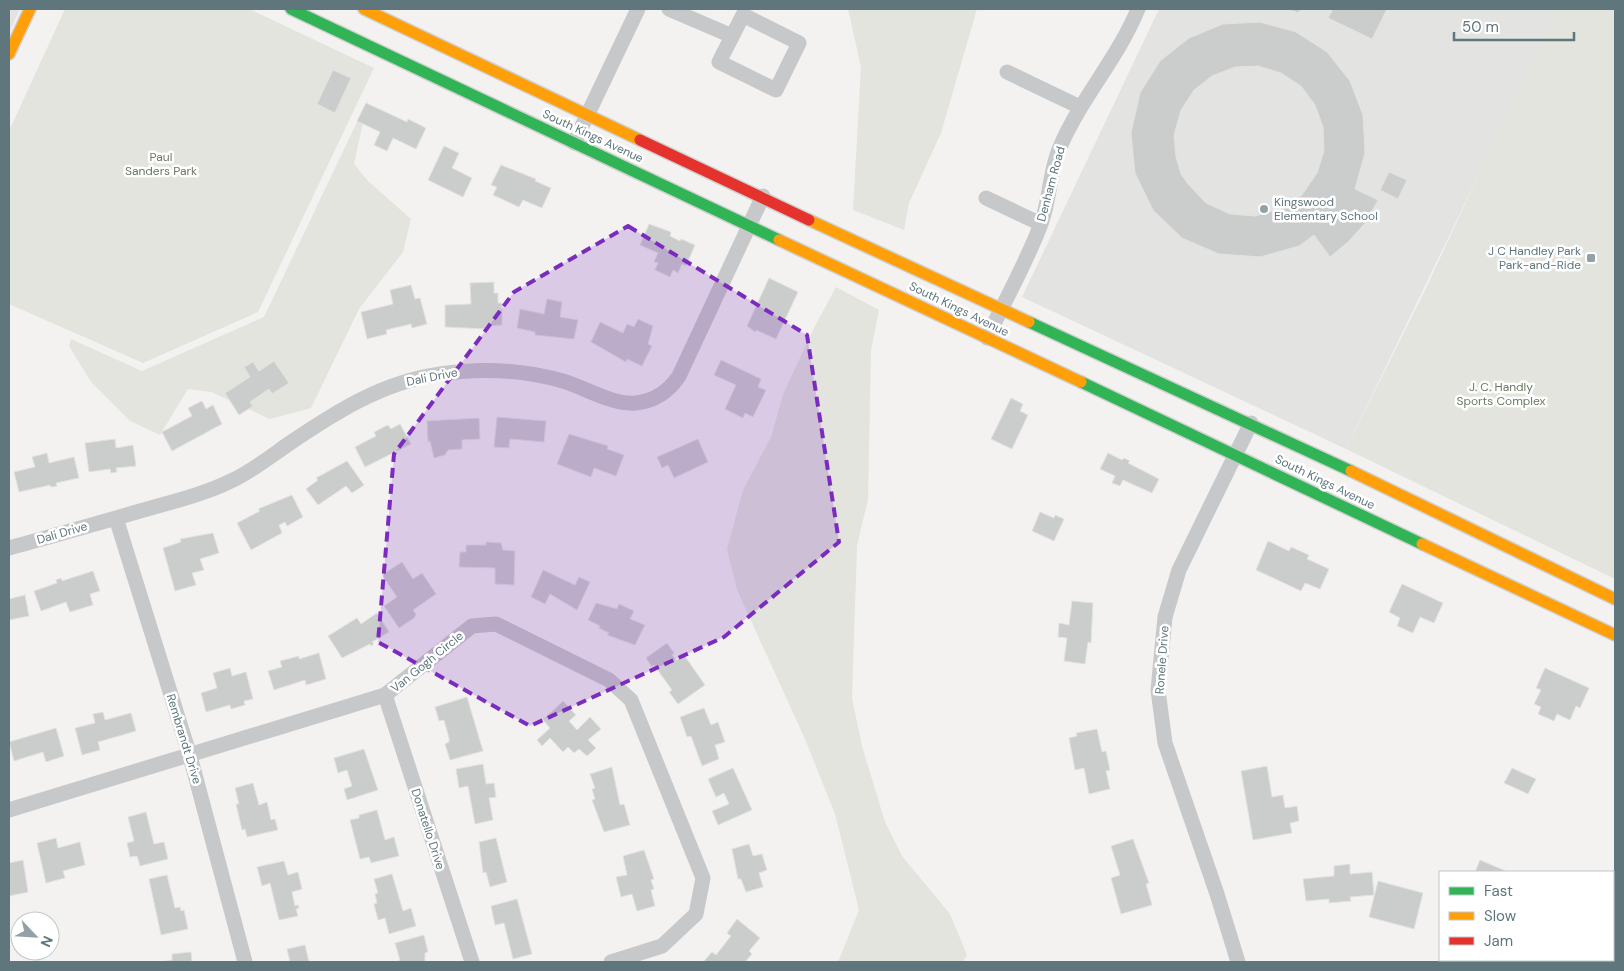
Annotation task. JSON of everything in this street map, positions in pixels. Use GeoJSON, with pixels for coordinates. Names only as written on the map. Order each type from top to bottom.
{"type":"FeatureCollection","features":[{"type":"Feature","properties":{"kind":"main road"},"geometry":{"type":"LineString","coordinates":[[9,54],[30,9]]}},
{"type":"Feature","properties":{"kind":"main road","name":"South Kings Avenue"},"geometry":{"type":"LineString","coordinates":[[291,9],[1615,635]]}},
{"type":"Feature","properties":{"kind":"main road","name":"South Kings Avenue"},"geometry":{"type":"LineString","coordinates":[[364,9],[1001,309],[1251,423],[1615,599]]}},
{"type":"Feature","properties":{"kind":"street"},"geometry":{"type":"LineString","coordinates":[[574,143],[638,9]]}},
{"type":"Feature","properties":{"kind":"street"},"geometry":{"type":"LineString","coordinates":[[669,9],[732,36]]}},
{"type":"Feature","properties":{"kind":"street","name":"Denham Road"},"geometry":{"type":"LineString","coordinates":[[987,338],[1041,224],[1048,201],[1058,149],[1080,106],[1127,36],[1138,9]]}},
{"type":"Feature","properties":{"kind":"street"},"geometry":{"type":"LineString","coordinates":[[743,15],[799,43],[776,90],[719,62],[732,36],[743,15]]}},
{"type":"Feature","properties":{"kind":"street"},"geometry":{"type":"LineString","coordinates":[[1007,72],[1080,106]]}},
{"type":"Feature","properties":{"kind":"street","name":"Dali Drive"},"geometry":{"type":"LineString","coordinates":[[9,548],[116,518],[219,486],[250,470],[351,404],[382,390],[425,377],[461,372],[515,372],[556,379],[626,402],[640,402],[656,397],[669,388],[679,376],[763,196]]}},
{"type":"Feature","properties":{"kind":"street"},"geometry":{"type":"LineString","coordinates":[[986,198],[1041,224]]}},
{"type":"Feature","properties":{"kind":"street","name":"Ronele Drive"},"geometry":{"type":"LineString","coordinates":[[1238,962],[1217,894],[1165,743],[1158,690],[1161,642],[1171,594],[1179,570],[1251,423]]}},
{"type":"Feature","properties":{"kind":"street","name":"Rembrandt Drive"},"geometry":{"type":"LineString","coordinates":[[116,518],[190,756],[245,962]]}},
{"type":"Feature","properties":{"kind":"street","name":"Van Gogh Circle"},"geometry":{"type":"LineString","coordinates":[[9,810],[385,695],[472,626],[496,624],[609,680],[631,700],[703,878],[696,914],[662,946],[611,962]]}},
{"type":"Feature","properties":{"kind":"street","name":"Donatello Drive"},"geometry":{"type":"LineString","coordinates":[[385,695],[472,962]]}},
{"type":"Feature","properties":{"kind":"highlighted area"},"geometry":{"type":"Polygon","coordinates":[[[628,226],[807,335],[839,542],[724,637],[530,726],[378,642],[394,454],[514,292],[628,226]]]}},
{"type":"Feature","properties":{"kind":"shaded area"},"geometry":{"type":"Polygon","coordinates":[[[9,9],[20,9],[9,33],[9,9]]]}},
{"type":"Feature","properties":{"kind":"shaded area","name":"Kingswood Elementary School"},"geometry":{"type":"Polygon","coordinates":[[[1159,9],[1559,9],[1346,449],[1022,297],[1159,9]]]}},
{"type":"Feature","properties":{"kind":"green space","name":"Paul Sanders Park"},"geometry":{"type":"Polygon","coordinates":[[[65,9],[249,9],[374,68],[258,312],[143,363],[9,304],[9,131],[65,9]]]}},
{"type":"Feature","properties":{"kind":"green space"},"geometry":{"type":"Polygon","coordinates":[[[848,9],[977,9],[941,133],[909,203],[904,230],[853,210],[861,67],[848,9]]]}},
{"type":"Feature","properties":{"kind":"green space","name":"J. C. Handly Sports Complex"},"geometry":{"type":"Polygon","coordinates":[[[1556,9],[1615,9],[1615,579],[1346,449],[1426,288],[1556,9]]]}},
{"type":"Feature","properties":{"kind":"green space"},"geometry":{"type":"Polygon","coordinates":[[[368,99],[354,164],[368,181],[411,219],[403,252],[359,309],[311,408],[270,419],[211,392],[188,389],[160,435],[130,421],[91,382],[69,346],[71,339],[142,371],[264,317],[368,99]]]}},
{"type":"Feature","properties":{"kind":"green space"},"geometry":{"type":"Polygon","coordinates":[[[836,287],[879,310],[871,350],[868,499],[857,546],[852,698],[862,746],[885,822],[902,856],[950,914],[967,955],[963,962],[838,962],[859,910],[835,814],[805,739],[737,590],[727,549],[743,490],[771,437],[784,392],[814,328],[836,287]]]}},
{"type":"Feature","properties":{"kind":"building"},"geometry":{"type":"Polygon","coordinates":[[[1288,9],[1301,9],[1298,13],[1288,9]]]}},
{"type":"Feature","properties":{"kind":"building"},"geometry":{"type":"Polygon","coordinates":[[[1333,9],[1387,9],[1372,39],[1328,18],[1333,9]]]}},
{"type":"Feature","properties":{"kind":"building"},"geometry":{"type":"Polygon","coordinates":[[[1260,22],[1296,32],[1327,52],[1350,81],[1363,115],[1365,153],[1355,189],[1378,200],[1366,222],[1349,241],[1330,257],[1314,235],[1299,246],[1260,257],[1219,254],[1182,238],[1153,210],[1135,173],[1131,133],[1140,93],[1160,61],[1189,38],[1223,24],[1260,22]],[[1258,66],[1235,67],[1212,76],[1194,90],[1181,110],[1174,135],[1176,157],[1181,174],[1206,203],[1230,214],[1255,216],[1280,209],[1302,195],[1317,173],[1324,151],[1323,127],[1315,105],[1301,86],[1281,73],[1258,66]]]}},
{"type":"Feature","properties":{"kind":"building"},"geometry":{"type":"Polygon","coordinates":[[[333,70],[351,78],[335,113],[317,104],[333,70]]]}},
{"type":"Feature","properties":{"kind":"building"},"geometry":{"type":"Polygon","coordinates":[[[366,103],[407,122],[408,119],[426,128],[416,149],[393,138],[387,151],[374,145],[380,132],[357,121],[366,103]]]}},
{"type":"Feature","properties":{"kind":"building"},"geometry":{"type":"Polygon","coordinates":[[[444,146],[459,153],[452,168],[472,178],[463,197],[428,180],[444,146]]]}},
{"type":"Feature","properties":{"kind":"building"},"geometry":{"type":"Polygon","coordinates":[[[501,165],[536,179],[535,181],[551,188],[542,208],[523,200],[519,207],[493,195],[497,187],[491,185],[501,165]]]}},
{"type":"Feature","properties":{"kind":"building"},"geometry":{"type":"Polygon","coordinates":[[[1389,172],[1407,180],[1398,199],[1380,190],[1389,172]]]}},
{"type":"Feature","properties":{"kind":"building"},"geometry":{"type":"Polygon","coordinates":[[[649,224],[671,232],[670,236],[680,241],[681,239],[695,245],[686,266],[682,264],[678,273],[673,270],[670,277],[655,270],[658,263],[654,262],[658,253],[640,245],[649,224]]]}},
{"type":"Feature","properties":{"kind":"building"},"geometry":{"type":"Polygon","coordinates":[[[769,278],[798,292],[776,339],[756,330],[755,332],[747,326],[769,278]]]}},
{"type":"Feature","properties":{"kind":"building"},"geometry":{"type":"Polygon","coordinates":[[[494,282],[494,293],[498,293],[498,303],[502,303],[502,325],[486,326],[486,329],[445,327],[445,305],[471,304],[470,283],[494,282]]]}},
{"type":"Feature","properties":{"kind":"building"},"geometry":{"type":"Polygon","coordinates":[[[411,285],[415,299],[420,298],[427,324],[412,328],[411,324],[386,330],[387,334],[367,339],[361,312],[393,304],[390,290],[411,285]]]}},
{"type":"Feature","properties":{"kind":"building"},"geometry":{"type":"Polygon","coordinates":[[[547,299],[562,302],[560,317],[578,320],[574,339],[535,335],[535,332],[517,328],[520,309],[544,314],[547,299]]]}},
{"type":"Feature","properties":{"kind":"building"},"geometry":{"type":"Polygon","coordinates":[[[638,319],[653,326],[648,344],[652,346],[642,366],[627,359],[626,362],[591,342],[600,322],[623,333],[627,324],[634,327],[638,319]]]}},
{"type":"Feature","properties":{"kind":"building"},"geometry":{"type":"Polygon","coordinates":[[[721,360],[761,379],[758,387],[766,390],[753,417],[745,413],[743,418],[725,409],[736,385],[714,375],[721,360]]]}},
{"type":"Feature","properties":{"kind":"building"},"geometry":{"type":"Polygon","coordinates":[[[274,361],[289,383],[272,394],[269,389],[250,402],[253,406],[239,415],[225,393],[250,377],[244,367],[253,362],[259,371],[274,361]]]}},
{"type":"Feature","properties":{"kind":"building"},"geometry":{"type":"Polygon","coordinates":[[[1011,398],[1023,404],[1020,411],[1028,415],[1012,449],[991,439],[1011,398]]]}},
{"type":"Feature","properties":{"kind":"building"},"geometry":{"type":"Polygon","coordinates":[[[202,401],[206,409],[213,405],[222,424],[172,451],[162,432],[192,416],[188,408],[202,401]]]}},
{"type":"Feature","properties":{"kind":"building"},"geometry":{"type":"Polygon","coordinates":[[[497,417],[546,421],[544,442],[510,439],[509,448],[494,447],[497,417]]]}},
{"type":"Feature","properties":{"kind":"building"},"geometry":{"type":"Polygon","coordinates":[[[479,418],[480,439],[462,440],[462,449],[448,450],[445,455],[434,458],[430,441],[428,442],[427,421],[479,418]]]}},
{"type":"Feature","properties":{"kind":"building"},"geometry":{"type":"Polygon","coordinates":[[[400,424],[411,444],[365,467],[355,447],[376,436],[374,432],[388,425],[391,429],[400,424]]]}},
{"type":"Feature","properties":{"kind":"building"},"geometry":{"type":"Polygon","coordinates":[[[569,434],[608,446],[607,449],[624,455],[616,476],[594,468],[591,477],[557,464],[569,434]]]}},
{"type":"Feature","properties":{"kind":"building"},"geometry":{"type":"Polygon","coordinates":[[[115,439],[116,448],[133,445],[136,466],[116,468],[117,472],[111,473],[110,469],[89,472],[85,443],[115,439]]]}},
{"type":"Feature","properties":{"kind":"building"},"geometry":{"type":"Polygon","coordinates":[[[698,439],[708,462],[674,478],[668,465],[662,468],[657,457],[698,439]]]}},
{"type":"Feature","properties":{"kind":"building"},"geometry":{"type":"Polygon","coordinates":[[[47,453],[49,463],[74,457],[79,478],[56,483],[57,486],[51,487],[50,485],[19,492],[14,472],[35,467],[32,457],[47,453]]]}},
{"type":"Feature","properties":{"kind":"building"},"geometry":{"type":"Polygon","coordinates":[[[1108,453],[1122,460],[1124,458],[1130,461],[1128,463],[1159,479],[1152,493],[1123,480],[1120,486],[1112,483],[1115,476],[1100,469],[1108,453]]]}},
{"type":"Feature","properties":{"kind":"building"},"geometry":{"type":"Polygon","coordinates":[[[347,461],[364,485],[352,493],[346,486],[318,505],[306,489],[318,480],[316,478],[347,461]]]}},
{"type":"Feature","properties":{"kind":"building"},"geometry":{"type":"Polygon","coordinates":[[[292,495],[303,517],[287,526],[285,522],[279,525],[282,533],[251,550],[237,523],[260,511],[258,509],[292,495]]]}},
{"type":"Feature","properties":{"kind":"building"},"geometry":{"type":"Polygon","coordinates":[[[1040,512],[1054,518],[1055,515],[1064,519],[1054,541],[1032,531],[1040,512]]]}},
{"type":"Feature","properties":{"kind":"building"},"geometry":{"type":"Polygon","coordinates":[[[213,533],[219,553],[200,559],[204,570],[192,573],[196,585],[175,591],[163,548],[181,542],[180,539],[213,533]]]}},
{"type":"Feature","properties":{"kind":"building"},"geometry":{"type":"Polygon","coordinates":[[[1268,541],[1289,551],[1291,547],[1309,555],[1307,559],[1329,569],[1320,589],[1305,583],[1301,591],[1256,570],[1268,541]]]}},
{"type":"Feature","properties":{"kind":"building"},"geometry":{"type":"Polygon","coordinates":[[[486,542],[501,543],[503,550],[515,551],[514,585],[495,584],[495,568],[459,567],[460,552],[466,552],[466,545],[486,545],[486,542]]]}},
{"type":"Feature","properties":{"kind":"building"},"geometry":{"type":"Polygon","coordinates":[[[402,562],[413,579],[422,573],[436,594],[413,610],[416,614],[414,618],[399,628],[384,606],[397,597],[382,575],[402,562]]]}},
{"type":"Feature","properties":{"kind":"building"},"geometry":{"type":"Polygon","coordinates":[[[543,570],[575,585],[579,577],[590,582],[577,610],[550,594],[545,604],[531,597],[543,570]]]}},
{"type":"Feature","properties":{"kind":"building"},"geometry":{"type":"Polygon","coordinates":[[[93,571],[100,591],[90,594],[93,605],[70,612],[66,602],[41,611],[34,591],[57,583],[56,580],[61,578],[62,581],[93,571]]]}},
{"type":"Feature","properties":{"kind":"building"},"geometry":{"type":"Polygon","coordinates":[[[1402,584],[1443,603],[1434,623],[1420,617],[1413,633],[1397,626],[1400,618],[1389,612],[1402,584]]]}},
{"type":"Feature","properties":{"kind":"building"},"geometry":{"type":"Polygon","coordinates":[[[25,595],[29,616],[9,620],[9,599],[25,595]]]}},
{"type":"Feature","properties":{"kind":"building"},"geometry":{"type":"Polygon","coordinates":[[[1072,601],[1093,603],[1091,643],[1088,642],[1085,664],[1064,661],[1067,638],[1058,637],[1059,623],[1069,625],[1072,601]]]}},
{"type":"Feature","properties":{"kind":"building"},"geometry":{"type":"Polygon","coordinates":[[[596,603],[617,609],[619,604],[634,611],[630,619],[645,625],[635,645],[607,635],[609,633],[588,620],[596,603]]]}},
{"type":"Feature","properties":{"kind":"building"},"geometry":{"type":"Polygon","coordinates":[[[377,613],[389,632],[372,642],[374,644],[371,646],[370,644],[342,658],[328,636],[357,618],[361,624],[377,613]]]}},
{"type":"Feature","properties":{"kind":"building"},"geometry":{"type":"Polygon","coordinates":[[[667,643],[674,653],[672,655],[676,660],[684,655],[705,685],[678,704],[669,692],[672,690],[654,665],[652,667],[646,658],[667,643]]]}},
{"type":"Feature","properties":{"kind":"building"},"geometry":{"type":"Polygon","coordinates":[[[319,653],[326,679],[306,685],[305,680],[274,690],[268,671],[282,667],[280,661],[299,656],[299,659],[319,653]]]}},
{"type":"Feature","properties":{"kind":"building"},"geometry":{"type":"Polygon","coordinates":[[[230,668],[232,676],[246,672],[253,699],[244,701],[245,705],[231,709],[230,705],[206,712],[201,693],[217,688],[213,673],[230,668]]]}},
{"type":"Feature","properties":{"kind":"building"},"geometry":{"type":"Polygon","coordinates":[[[1545,668],[1589,688],[1580,708],[1576,706],[1570,720],[1557,714],[1554,721],[1538,714],[1541,707],[1534,704],[1541,690],[1536,688],[1545,668]]]}},
{"type":"Feature","properties":{"kind":"building"},"geometry":{"type":"Polygon","coordinates":[[[467,697],[483,751],[450,760],[445,744],[449,742],[449,738],[444,720],[439,721],[435,707],[467,697]]]}},
{"type":"Feature","properties":{"kind":"building"},"geometry":{"type":"Polygon","coordinates":[[[563,701],[576,715],[569,721],[577,730],[590,717],[601,729],[588,740],[596,748],[587,756],[579,749],[574,753],[568,747],[563,752],[550,738],[542,746],[537,740],[550,728],[543,720],[563,701]]]}},
{"type":"Feature","properties":{"kind":"building"},"geometry":{"type":"Polygon","coordinates":[[[704,708],[711,725],[718,722],[725,742],[715,745],[719,759],[702,766],[691,736],[687,737],[680,717],[704,708]]]}},
{"type":"Feature","properties":{"kind":"building"},"geometry":{"type":"Polygon","coordinates":[[[103,712],[105,720],[131,713],[136,731],[98,742],[100,750],[82,755],[75,728],[95,723],[93,714],[103,712]]]}},
{"type":"Feature","properties":{"kind":"building"},"geometry":{"type":"Polygon","coordinates":[[[56,728],[64,756],[46,762],[43,752],[14,761],[9,742],[56,728]]]}},
{"type":"Feature","properties":{"kind":"building"},"geometry":{"type":"Polygon","coordinates":[[[1097,729],[1102,752],[1106,751],[1110,770],[1106,771],[1110,789],[1089,794],[1084,768],[1075,770],[1069,738],[1077,736],[1076,733],[1097,729]]]}},
{"type":"Feature","properties":{"kind":"building"},"geometry":{"type":"Polygon","coordinates":[[[364,749],[378,790],[347,800],[344,789],[352,786],[347,770],[338,773],[334,758],[364,749]]]}},
{"type":"Feature","properties":{"kind":"building"},"geometry":{"type":"Polygon","coordinates":[[[483,764],[486,784],[494,783],[496,797],[489,798],[493,820],[475,824],[468,786],[459,788],[456,769],[483,764]]]}},
{"type":"Feature","properties":{"kind":"building"},"geometry":{"type":"Polygon","coordinates":[[[1267,766],[1272,797],[1283,795],[1285,808],[1297,806],[1299,821],[1290,823],[1292,833],[1253,840],[1241,771],[1267,766]]]}},
{"type":"Feature","properties":{"kind":"building"},"geometry":{"type":"Polygon","coordinates":[[[612,767],[620,805],[624,804],[630,825],[604,832],[592,800],[595,799],[592,789],[595,788],[590,774],[612,767]]]}},
{"type":"Feature","properties":{"kind":"building"},"geometry":{"type":"Polygon","coordinates":[[[733,768],[752,810],[718,825],[712,811],[729,804],[724,793],[716,797],[708,779],[733,768]]]}},
{"type":"Feature","properties":{"kind":"building"},"geometry":{"type":"Polygon","coordinates":[[[1512,768],[1536,779],[1528,794],[1504,783],[1512,768]]]}},
{"type":"Feature","properties":{"kind":"building"},"geometry":{"type":"Polygon","coordinates":[[[253,783],[259,805],[267,802],[271,820],[275,819],[278,830],[247,837],[245,829],[242,830],[236,804],[239,804],[235,788],[253,783]]]}},
{"type":"Feature","properties":{"kind":"building"},"geometry":{"type":"Polygon","coordinates":[[[377,810],[385,840],[394,837],[399,856],[371,863],[369,857],[360,859],[350,820],[359,818],[359,815],[377,810]]]}},
{"type":"Feature","properties":{"kind":"building"},"geometry":{"type":"Polygon","coordinates":[[[146,812],[154,844],[164,842],[168,859],[140,866],[137,856],[130,857],[127,843],[134,841],[128,817],[146,812]]]}},
{"type":"Feature","properties":{"kind":"building"},"geometry":{"type":"Polygon","coordinates":[[[56,838],[58,848],[80,842],[85,865],[63,871],[65,878],[46,883],[37,843],[56,838]]]}},
{"type":"Feature","properties":{"kind":"building"},"geometry":{"type":"Polygon","coordinates":[[[496,838],[507,882],[490,887],[486,872],[483,873],[479,842],[496,838]]]}},
{"type":"Feature","properties":{"kind":"building"},"geometry":{"type":"Polygon","coordinates":[[[1133,839],[1149,883],[1146,884],[1152,905],[1121,914],[1111,878],[1120,875],[1111,846],[1133,839]]]}},
{"type":"Feature","properties":{"kind":"building"},"geometry":{"type":"Polygon","coordinates":[[[749,844],[753,856],[762,854],[767,870],[759,873],[763,887],[746,892],[741,879],[738,879],[732,849],[749,844]]]}},
{"type":"Feature","properties":{"kind":"building"},"geometry":{"type":"Polygon","coordinates":[[[644,850],[654,879],[651,880],[654,889],[651,890],[655,906],[637,911],[632,894],[621,897],[616,877],[627,875],[623,856],[644,850]]]}},
{"type":"Feature","properties":{"kind":"building"},"geometry":{"type":"Polygon","coordinates":[[[23,860],[28,892],[9,896],[9,863],[23,860]]]}},
{"type":"Feature","properties":{"kind":"building"},"geometry":{"type":"Polygon","coordinates":[[[1480,860],[1506,871],[1475,871],[1480,860]]]}},
{"type":"Feature","properties":{"kind":"building"},"geometry":{"type":"Polygon","coordinates":[[[284,861],[288,875],[298,872],[302,889],[292,892],[295,906],[298,905],[299,908],[296,909],[298,916],[279,920],[270,883],[262,886],[257,867],[284,861]]]}},
{"type":"Feature","properties":{"kind":"building"},"geometry":{"type":"Polygon","coordinates":[[[1350,864],[1350,874],[1372,872],[1374,895],[1350,897],[1351,901],[1329,903],[1329,899],[1306,901],[1303,879],[1334,876],[1334,866],[1350,864]]]}},
{"type":"Feature","properties":{"kind":"building"},"geometry":{"type":"Polygon","coordinates":[[[392,874],[403,911],[411,908],[416,926],[389,934],[385,918],[378,920],[374,904],[377,903],[375,894],[378,893],[374,879],[392,874]]]}},
{"type":"Feature","properties":{"kind":"building"},"geometry":{"type":"Polygon","coordinates":[[[167,875],[175,908],[180,907],[181,911],[184,910],[188,929],[161,935],[149,879],[167,875]]]}},
{"type":"Feature","properties":{"kind":"building"},"geometry":{"type":"Polygon","coordinates":[[[1378,881],[1423,893],[1414,929],[1369,917],[1378,881]]]}},
{"type":"Feature","properties":{"kind":"building"},"geometry":{"type":"Polygon","coordinates":[[[517,899],[532,954],[513,959],[504,923],[495,925],[491,906],[517,899]]]}},
{"type":"Feature","properties":{"kind":"building"},"geometry":{"type":"Polygon","coordinates":[[[737,919],[760,938],[749,951],[752,954],[745,962],[703,962],[712,952],[716,955],[731,936],[727,933],[737,919]]]}},
{"type":"Feature","properties":{"kind":"building"},"geometry":{"type":"Polygon","coordinates":[[[424,935],[428,952],[425,953],[425,962],[396,962],[400,960],[395,943],[424,935]]]}},
{"type":"Feature","properties":{"kind":"building"},"geometry":{"type":"Polygon","coordinates":[[[305,945],[309,962],[290,962],[287,949],[305,945]]]}},
{"type":"Feature","properties":{"kind":"building"},"geometry":{"type":"Polygon","coordinates":[[[191,952],[192,962],[161,962],[172,960],[172,954],[191,952]]]}},
{"type":"Feature","properties":{"kind":"traffic: fast"},"geometry":{"type":"LineString","coordinates":[[291,9],[779,240]]}},
{"type":"Feature","properties":{"kind":"traffic: fast"},"geometry":{"type":"LineString","coordinates":[[1029,322],[1351,471]]}},
{"type":"Feature","properties":{"kind":"traffic: fast"},"geometry":{"type":"LineString","coordinates":[[1081,382],[1422,544]]}},
{"type":"Feature","properties":{"kind":"traffic: slow"},"geometry":{"type":"LineString","coordinates":[[9,54],[30,9]]}},
{"type":"Feature","properties":{"kind":"traffic: slow"},"geometry":{"type":"LineString","coordinates":[[364,9],[640,140]]}},
{"type":"Feature","properties":{"kind":"traffic: slow"},"geometry":{"type":"LineString","coordinates":[[809,220],[1029,322]]}},
{"type":"Feature","properties":{"kind":"traffic: slow"},"geometry":{"type":"LineString","coordinates":[[779,240],[1081,382]]}},
{"type":"Feature","properties":{"kind":"traffic: slow"},"geometry":{"type":"LineString","coordinates":[[1351,471],[1615,599]]}},
{"type":"Feature","properties":{"kind":"traffic: slow"},"geometry":{"type":"LineString","coordinates":[[1422,544],[1615,635]]}},
{"type":"Feature","properties":{"kind":"traffic: jam"},"geometry":{"type":"LineString","coordinates":[[640,140],[809,220]]}},
{"type":"Feature","properties":{"kind":"place","name":"Kingswood Elementary School"},"geometry":{"type":"Point","coordinates":[1264,209]}},
{"type":"Feature","properties":{"kind":"place","name":"J C Handley Park Park-and-Ride"},"geometry":{"type":"Point","coordinates":[1591,258]}}]}
